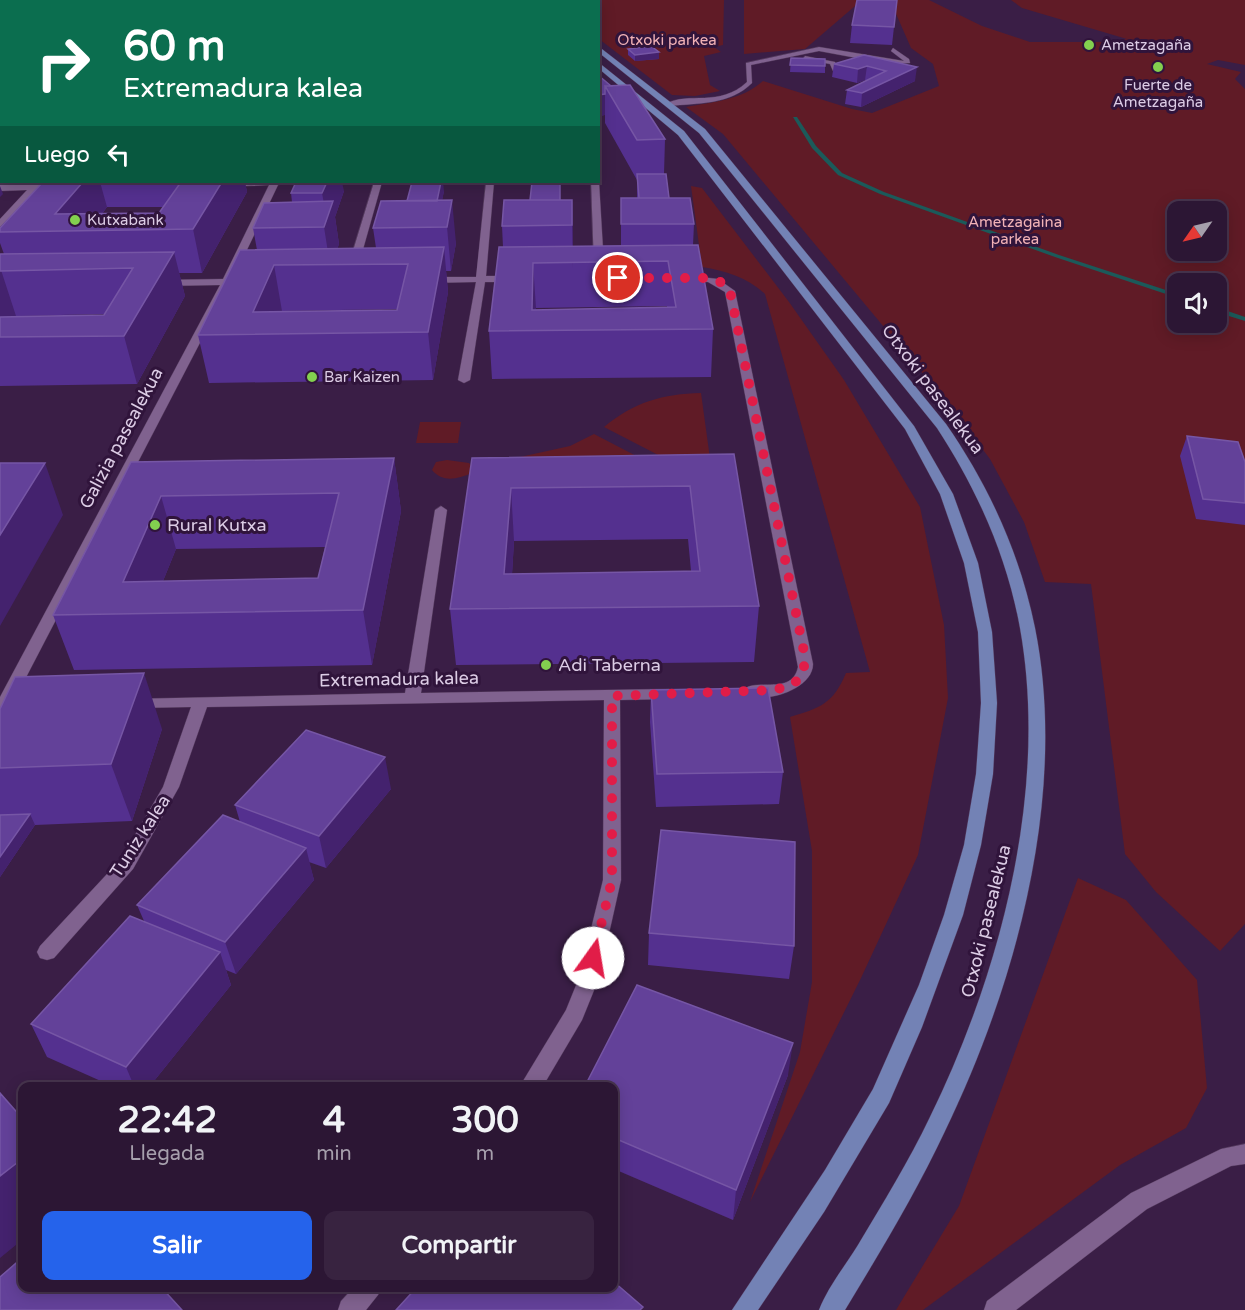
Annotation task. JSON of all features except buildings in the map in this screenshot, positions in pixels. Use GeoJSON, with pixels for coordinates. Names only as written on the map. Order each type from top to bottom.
{"type":"FeatureCollection","features":[{"type":"Feature","properties":{"kind":"main road","name":"Otxoki pasealekua"},"geometry":{"type":"LineString","coordinates":[[600,50],[706,136],[942,426],[966,460],[990,506],[1012,563],[1030,641],[1037,736],[1031,816],[1020,882],[1000,962],[973,1043],[939,1122],[885,1224],[831,1310]]}},
{"type":"Feature","properties":{"kind":"main road","name":"Otxoki pasealekua"},"geometry":{"type":"LineString","coordinates":[[600,66],[685,138],[910,429],[931,460],[953,506],[973,565],[986,627],[990,727],[982,803],[968,867],[946,941],[883,1093],[824,1194],[744,1310]]}},
{"type":"Feature","properties":{"kind":"street"},"geometry":{"type":"LineString","coordinates":[[669,104],[716,98],[740,91],[750,81],[748,64],[754,61],[819,49],[907,63],[907,60],[893,50]]}},
{"type":"Feature","properties":{"kind":"street"},"geometry":{"type":"LineString","coordinates":[[788,56],[833,63],[835,70]]}},
{"type":"Feature","properties":{"kind":"street"},"geometry":{"type":"LineString","coordinates":[[210,185],[275,183]]}},
{"type":"Feature","properties":{"kind":"street","name":"Galizia pasealekua"},"geometry":{"type":"LineString","coordinates":[[1,707],[275,183]]}},
{"type":"Feature","properties":{"kind":"street"},"geometry":{"type":"LineString","coordinates":[[351,275],[378,183]]}},
{"type":"Feature","properties":{"kind":"street"},"geometry":{"type":"LineString","coordinates":[[464,380],[481,279],[490,183]]}},
{"type":"Feature","properties":{"kind":"street"},"geometry":{"type":"LineString","coordinates":[[595,183],[600,278]]}},
{"type":"Feature","properties":{"kind":"street"},"geometry":{"type":"LineString","coordinates":[[0,224],[37,185]]}},
{"type":"Feature","properties":{"kind":"street"},"geometry":{"type":"LineString","coordinates":[[0,188],[61,185]]}},
{"type":"Feature","properties":{"kind":"street"},"geometry":{"type":"LineString","coordinates":[[44,201],[61,185]]}},
{"type":"Feature","properties":{"kind":"street"},"geometry":{"type":"LineString","coordinates":[[671,278],[708,278],[723,283],[730,291],[804,652],[805,670],[797,682],[775,690],[730,692]]}},
{"type":"Feature","properties":{"kind":"street"},"geometry":{"type":"LineString","coordinates":[[415,280],[528,279]]}},
{"type":"Feature","properties":{"kind":"street"},"geometry":{"type":"LineString","coordinates":[[149,284],[255,282]]}},
{"type":"Feature","properties":{"kind":"street"},"geometry":{"type":"LineString","coordinates":[[412,699],[441,510]]}},
{"type":"Feature","properties":{"kind":"street","name":"Extremadura kalea"},"geometry":{"type":"LineString","coordinates":[[119,704],[686,693]]}},
{"type":"Feature","properties":{"kind":"street"},"geometry":{"type":"LineString","coordinates":[[533,1082],[575,1014],[589,978],[612,880],[612,696]]}},
{"type":"Feature","properties":{"kind":"street","name":"Tuniz kalea"},"geometry":{"type":"LineString","coordinates":[[47,952],[126,864],[171,787],[201,702]]}},
{"type":"Feature","properties":{"kind":"street"},"geometry":{"type":"LineString","coordinates":[[1,707],[22,705]]}},
{"type":"Feature","properties":{"kind":"street"},"geometry":{"type":"LineString","coordinates":[[996,1310],[1139,1201],[1229,1156],[1245,1154]]}},
{"type":"Feature","properties":{"kind":"street"},"geometry":{"type":"LineString","coordinates":[[350,1310],[366,1292]]}},
{"type":"Feature","properties":{"kind":"green space","name":"Otxoki parkea"},"geometry":{"type":"Polygon","coordinates":[[[600,0],[724,0],[723,45],[714,47],[721,52],[704,56],[710,85],[720,91],[695,96],[672,95],[600,40],[600,0]]]}},
{"type":"Feature","properties":{"kind":"green space"},"geometry":{"type":"Polygon","coordinates":[[[744,0],[862,0],[805,49],[744,54],[744,0]]]}},
{"type":"Feature","properties":{"kind":"green space","name":"Ametzagaina parkea"},"geometry":{"type":"Polygon","coordinates":[[[890,0],[929,0],[982,26],[1030,42],[1107,42],[1127,39],[1022,8],[1011,0],[1245,0],[1245,65],[1218,60],[1207,64],[1241,72],[1235,79],[1245,89],[1245,924],[1220,951],[1156,892],[1125,854],[1091,584],[1045,582],[1024,522],[990,459],[949,405],[723,134],[686,107],[737,96],[763,81],[872,113],[939,86],[933,64],[911,48],[890,0]]]}},
{"type":"Feature","properties":{"kind":"green space"},"geometry":{"type":"Polygon","coordinates":[[[691,186],[702,188],[789,302],[844,380],[920,507],[944,625],[948,698],[918,855],[861,978],[750,1202],[800,1052],[812,982],[812,851],[790,717],[810,711],[824,703],[836,692],[846,673],[870,672],[765,294],[751,283],[736,276],[702,267],[691,186]]]}},
{"type":"Feature","properties":{"kind":"green space"},"geometry":{"type":"Polygon","coordinates":[[[701,393],[712,473],[697,475],[604,427],[626,411],[650,401],[674,395],[701,393]]]}},
{"type":"Feature","properties":{"kind":"green space"},"geometry":{"type":"Polygon","coordinates":[[[420,422],[461,422],[458,443],[416,443],[420,422]]]}},
{"type":"Feature","properties":{"kind":"green space"},"geometry":{"type":"Polygon","coordinates":[[[594,434],[690,484],[511,459],[570,446],[594,434]]]}},
{"type":"Feature","properties":{"kind":"green space"},"geometry":{"type":"Polygon","coordinates":[[[447,460],[469,463],[473,468],[472,473],[451,479],[441,477],[432,470],[436,462],[447,460]]]}},
{"type":"Feature","properties":{"kind":"green space"},"geometry":{"type":"Polygon","coordinates":[[[1078,878],[1126,900],[1197,980],[1207,1088],[1186,1128],[1120,1165],[923,1310],[896,1310],[959,1206],[1078,878]]]}},
{"type":"Feature","properties":{"kind":"waterway"},"geometry":{"type":"LineString","coordinates":[[795,118],[814,147],[840,174],[882,193],[1057,256],[1167,292]]}},
{"type":"Feature","properties":{"kind":"waterway"},"geometry":{"type":"LineString","coordinates":[[1227,313],[1245,319]]}},
{"type":"Feature","properties":{"kind":"place","name":"Ametzagaña"},"geometry":{"type":"Point","coordinates":[1089,45]}},
{"type":"Feature","properties":{"kind":"place","name":"Fuerte de Ametzagaña"},"geometry":{"type":"Point","coordinates":[1158,67]}},
{"type":"Feature","properties":{"kind":"place","name":"Kutxabank"},"geometry":{"type":"Point","coordinates":[75,220]}},
{"type":"Feature","properties":{"kind":"place","name":"Bar Kaizen"},"geometry":{"type":"Point","coordinates":[312,377]}},
{"type":"Feature","properties":{"kind":"place","name":"Rural Kutxa"},"geometry":{"type":"Point","coordinates":[155,525]}},
{"type":"Feature","properties":{"kind":"place","name":"Adi Taberna"},"geometry":{"type":"Point","coordinates":[546,665]}},
{"type":"Feature","properties":{"kind":"route"},"geometry":{"type":"LineString","coordinates":[[593,958],[612,880],[612,696],[775,690],[797,682],[805,670],[804,652],[730,291],[723,283],[708,278],[618,278]]}}]}
